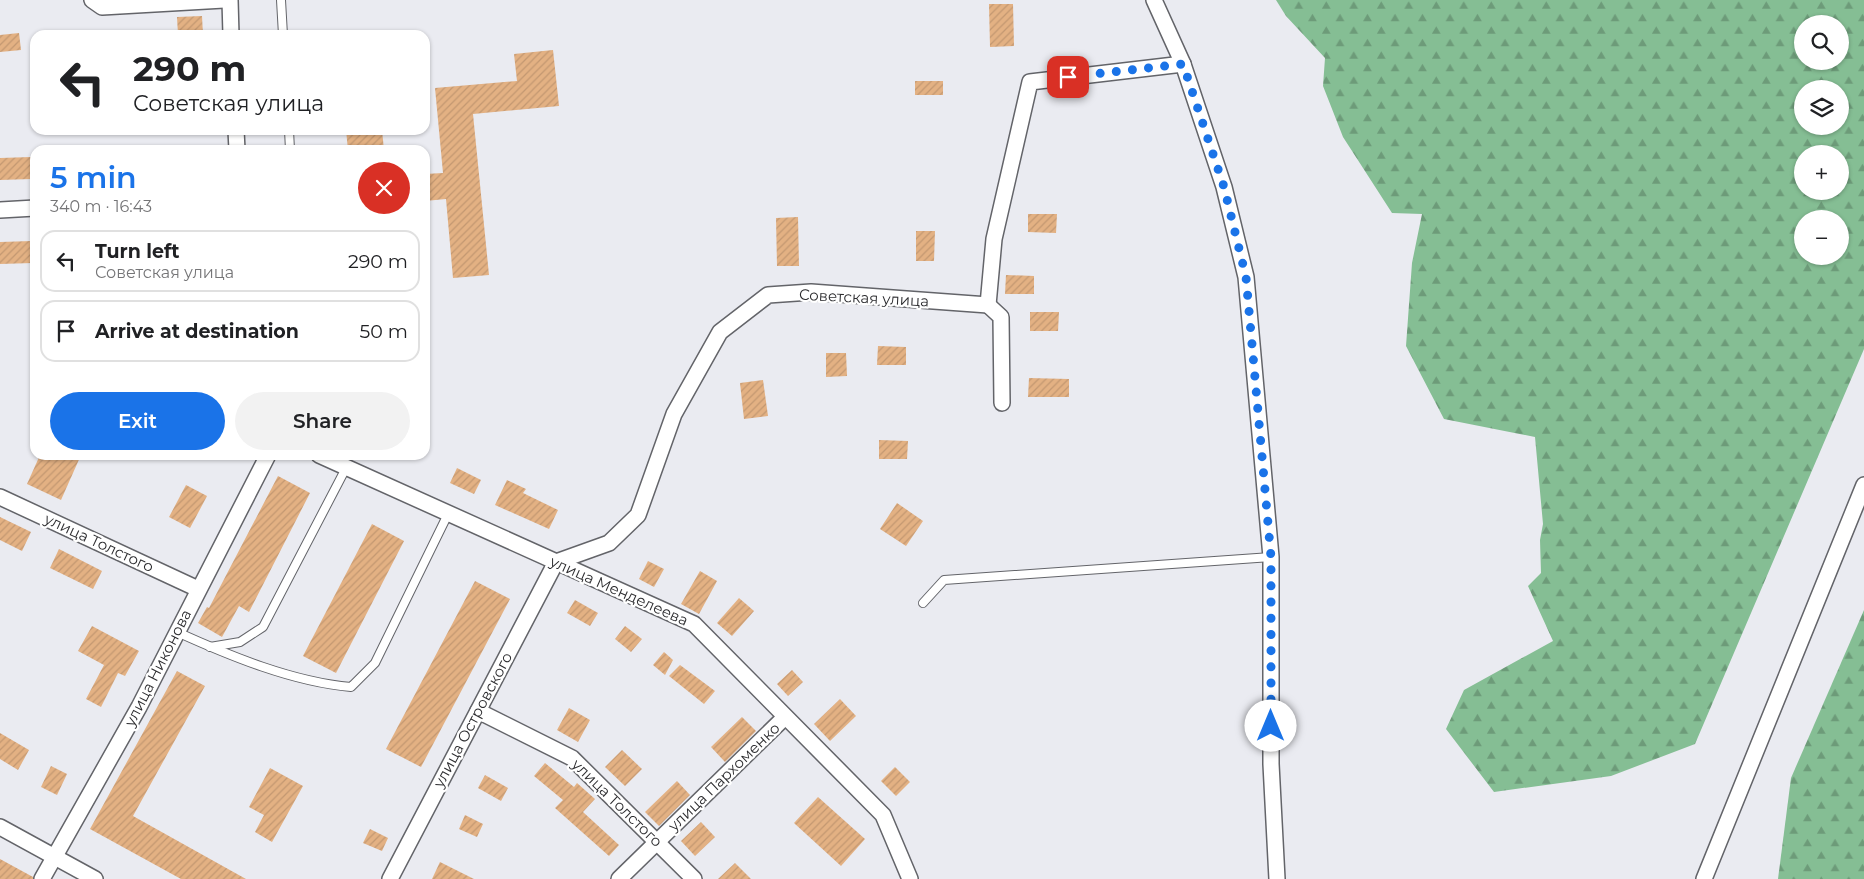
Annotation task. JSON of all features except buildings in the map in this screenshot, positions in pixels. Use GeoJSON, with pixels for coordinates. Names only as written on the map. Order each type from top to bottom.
{"type":"FeatureCollection","features":[{"type":"Feature","properties":{"kind":"street"},"geometry":{"type":"LineString","coordinates":[[92,0],[102,7],[224,0]]}},
{"type":"Feature","properties":{"kind":"street"},"geometry":{"type":"LineString","coordinates":[[230,0],[231,30]]}},
{"type":"Feature","properties":{"kind":"street"},"geometry":{"type":"LineString","coordinates":[[1154,0],[1183,64],[1224,187],[1246,277],[1271,557],[1271,764],[1277,879]]}},
{"type":"Feature","properties":{"kind":"street"},"geometry":{"type":"LineString","coordinates":[[1002,403],[1001,316],[988,305],[994,239],[1030,82],[1183,64]]}},
{"type":"Feature","properties":{"kind":"street"},"geometry":{"type":"LineString","coordinates":[[0,210],[30,208]]}},
{"type":"Feature","properties":{"kind":"street","name":"Советская улица"},"geometry":{"type":"LineString","coordinates":[[556,562],[609,543],[638,515],[674,414],[720,332],[768,295],[811,292],[988,305]]}},
{"type":"Feature","properties":{"kind":"street","name":"улица Никонова"},"geometry":{"type":"LineString","coordinates":[[42,879],[139,707],[265,460]]}},
{"type":"Feature","properties":{"kind":"street","name":"улица Менделеева"},"geometry":{"type":"LineString","coordinates":[[329,460],[694,624],[883,815],[910,879]]}},
{"type":"Feature","properties":{"kind":"street"},"geometry":{"type":"LineString","coordinates":[[1704,879],[1864,484]]}},
{"type":"Feature","properties":{"kind":"street","name":"улица Толстого"},"geometry":{"type":"LineString","coordinates":[[0,497],[198,589]]}},
{"type":"Feature","properties":{"kind":"street","name":"улица Островского"},"geometry":{"type":"LineString","coordinates":[[390,879],[556,562]]}},
{"type":"Feature","properties":{"kind":"street","name":"улица Толстого"},"geometry":{"type":"LineString","coordinates":[[478,711],[572,758],[694,879]]}},
{"type":"Feature","properties":{"kind":"street","name":"улица Пархоменко"},"geometry":{"type":"LineString","coordinates":[[619,879],[785,717]]}},
{"type":"Feature","properties":{"kind":"street"},"geometry":{"type":"LineString","coordinates":[[0,827],[95,879]]}},
{"type":"Feature","properties":{"kind":"lane"},"geometry":{"type":"LineString","coordinates":[[281,0],[283,30]]}},
{"type":"Feature","properties":{"kind":"lane"},"geometry":{"type":"LineString","coordinates":[[210,647],[240,642],[263,627],[346,468]]}},
{"type":"Feature","properties":{"kind":"lane"},"geometry":{"type":"LineString","coordinates":[[177,632],[210,647],[327,685],[351,687],[375,663],[448,514]]}},
{"type":"Feature","properties":{"kind":"lane"},"geometry":{"type":"LineString","coordinates":[[923,603],[944,580],[1271,557]]}},
{"type":"Feature","properties":{"kind":"green space"},"geometry":{"type":"Polygon","coordinates":[[[1276,0],[1864,0],[1864,349],[1695,744],[1611,776],[1494,792],[1446,729],[1464,690],[1553,641],[1528,586],[1541,573],[1540,540],[1543,524],[1535,437],[1444,419],[1406,346],[1412,263],[1422,214],[1392,213],[1343,137],[1323,86],[1325,58],[1286,16],[1276,0]]]}},
{"type":"Feature","properties":{"kind":"green space"},"geometry":{"type":"Polygon","coordinates":[[[1864,610],[1864,879],[1778,879],[1791,778],[1864,610]]]}},
{"type":"Feature","properties":{"kind":"route"},"geometry":{"type":"LineString","coordinates":[[1068,77],[1183,64],[1224,187],[1246,277],[1271,557],[1271,726]]}}]}
